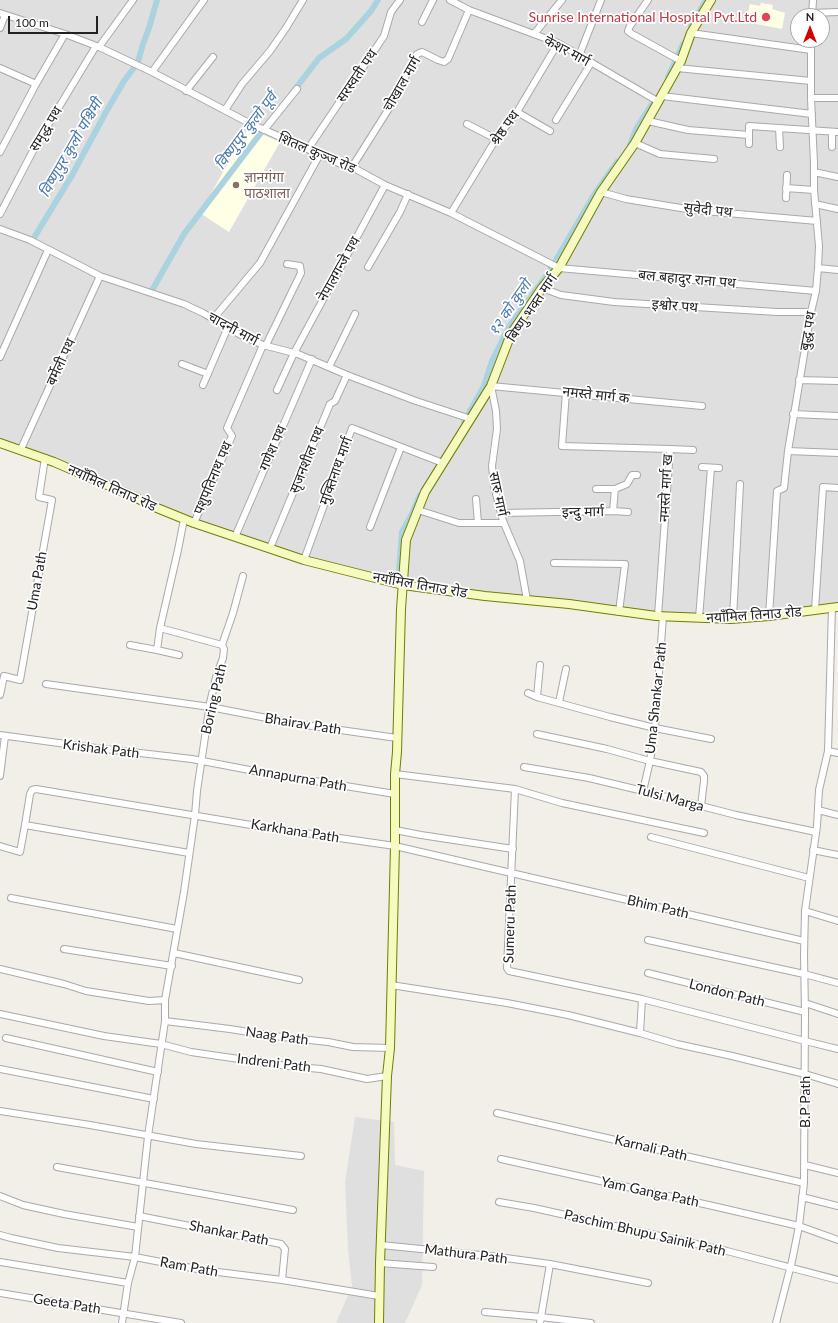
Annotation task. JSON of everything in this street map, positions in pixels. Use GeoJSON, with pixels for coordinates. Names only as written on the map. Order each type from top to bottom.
{"type":"FeatureCollection","features":[{"type":"Feature","properties":{"kind":"street","name":"समृद्ध पथ"},"geometry":{"type":"LineString","coordinates":[[0,214],[36,145],[98,46],[133,0]]}},
{"type":"Feature","properties":{"kind":"street"},"geometry":{"type":"LineString","coordinates":[[152,72],[204,0]]}},
{"type":"Feature","properties":{"kind":"street"},"geometry":{"type":"LineString","coordinates":[[225,110],[242,84],[270,51],[303,0]]}},
{"type":"Feature","properties":{"kind":"street","name":"सरस्वती पथ"},"geometry":{"type":"LineString","coordinates":[[308,149],[384,36],[391,12],[400,0]]}},
{"type":"Feature","properties":{"kind":"street"},"geometry":{"type":"LineString","coordinates":[[422,22],[433,0]]}},
{"type":"Feature","properties":{"kind":"street","name":"केशर मार्ग"},"geometry":{"type":"LineString","coordinates":[[450,0],[469,10],[558,43],[657,99]]}},
{"type":"Feature","properties":{"kind":"street"},"geometry":{"type":"LineString","coordinates":[[534,34],[562,0]]}},
{"type":"Feature","properties":{"kind":"street"},"geometry":{"type":"LineString","coordinates":[[579,56],[601,0]]}},
{"type":"Feature","properties":{"kind":"street"},"geometry":{"type":"LineString","coordinates":[[648,0],[628,31],[680,63],[811,81]]}},
{"type":"Feature","properties":{"kind":"street","name":"बिष्णु भक्त मार्ग"},"geometry":{"type":"LineString","coordinates":[[379,1323],[387,1076],[390,1048],[395,774],[406,540],[425,492],[440,462],[468,418],[491,386],[510,334],[542,288],[559,268],[601,192],[635,143],[648,121],[657,99],[680,63],[691,33],[711,0]]}},
{"type":"Feature","properties":{"kind":"street","name":"चोखाल मार्ग"},"geometry":{"type":"LineString","coordinates":[[352,167],[388,110],[418,54],[422,52],[444,62],[448,59],[469,10]]}},
{"type":"Feature","properties":{"kind":"street","name":"शितल कुञ्ज रोड"},"geometry":{"type":"LineString","coordinates":[[3,14],[98,46],[152,72],[249,124],[341,164],[352,167],[385,185],[451,213],[559,268]]}},
{"type":"Feature","properties":{"kind":"street"},"geometry":{"type":"LineString","coordinates":[[0,28],[3,14]]}},
{"type":"Feature","properties":{"kind":"street"},"geometry":{"type":"LineString","coordinates":[[691,33],[811,50]]}},
{"type":"Feature","properties":{"kind":"street"},"geometry":{"type":"LineString","coordinates":[[0,152],[2,142],[66,34]]}},
{"type":"Feature","properties":{"kind":"street","name":"श्रेष्ठ पथ"},"geometry":{"type":"LineString","coordinates":[[451,213],[496,139],[517,112],[558,43]]}},
{"type":"Feature","properties":{"kind":"street","name":"बुद्ध पथ"},"geometry":{"type":"LineString","coordinates":[[770,616],[777,491],[784,488],[793,414],[816,291],[818,268],[819,246],[814,190],[811,50]]}},
{"type":"Feature","properties":{"kind":"street"},"geometry":{"type":"LineString","coordinates":[[186,91],[213,57]]}},
{"type":"Feature","properties":{"kind":"street"},"geometry":{"type":"LineString","coordinates":[[556,120],[591,63]]}},
{"type":"Feature","properties":{"kind":"street"},"geometry":{"type":"LineString","coordinates":[[0,68],[36,84]]}},
{"type":"Feature","properties":{"kind":"street"},"geometry":{"type":"LineString","coordinates":[[264,130],[297,89]]}},
{"type":"Feature","properties":{"kind":"street"},"geometry":{"type":"LineString","coordinates":[[811,98],[838,98]]}},
{"type":"Feature","properties":{"kind":"street"},"geometry":{"type":"LineString","coordinates":[[657,99],[812,114]]}},
{"type":"Feature","properties":{"kind":"street"},"geometry":{"type":"LineString","coordinates":[[517,112],[550,131]]}},
{"type":"Feature","properties":{"kind":"street"},"geometry":{"type":"LineString","coordinates":[[648,121],[688,130],[749,135]]}},
{"type":"Feature","properties":{"kind":"street"},"geometry":{"type":"LineString","coordinates":[[467,124],[496,139]]}},
{"type":"Feature","properties":{"kind":"street"},"geometry":{"type":"LineString","coordinates":[[749,144],[749,126],[835,132],[832,147]]}},
{"type":"Feature","properties":{"kind":"street"},"geometry":{"type":"LineString","coordinates":[[779,128],[780,147]]}},
{"type":"Feature","properties":{"kind":"street"},"geometry":{"type":"LineString","coordinates":[[635,143],[660,154],[714,160]]}},
{"type":"Feature","properties":{"kind":"street"},"geometry":{"type":"LineString","coordinates":[[213,319],[260,263],[320,154]]}},
{"type":"Feature","properties":{"kind":"street"},"geometry":{"type":"LineString","coordinates":[[814,172],[838,176]]}},
{"type":"Feature","properties":{"kind":"street"},"geometry":{"type":"LineString","coordinates":[[786,198],[787,175]]}},
{"type":"Feature","properties":{"kind":"street","name":"नेपालगन्जे पथ"},"geometry":{"type":"LineString","coordinates":[[277,390],[294,353],[385,185]]}},
{"type":"Feature","properties":{"kind":"street"},"geometry":{"type":"LineString","coordinates":[[786,188],[814,190]]}},
{"type":"Feature","properties":{"kind":"street","name":"सुवेदी पथ"},"geometry":{"type":"LineString","coordinates":[[601,192],[626,199],[693,210],[817,221]]}},
{"type":"Feature","properties":{"kind":"street"},"geometry":{"type":"LineString","coordinates":[[368,267],[400,212],[408,194]]}},
{"type":"Feature","properties":{"kind":"street"},"geometry":{"type":"LineString","coordinates":[[815,204],[838,209]]}},
{"type":"Feature","properties":{"kind":"street","name":"चादनी मार्ग"},"geometry":{"type":"LineString","coordinates":[[0,229],[30,240],[100,276],[184,304],[264,345],[312,359],[347,375],[416,401],[468,418]]}},
{"type":"Feature","properties":{"kind":"street"},"geometry":{"type":"LineString","coordinates":[[0,357],[48,250]]}},
{"type":"Feature","properties":{"kind":"street"},"geometry":{"type":"LineString","coordinates":[[264,345],[301,273],[300,266],[287,264]]}},
{"type":"Feature","properties":{"kind":"street","name":"बल बहादुर राना पथ"},"geometry":{"type":"LineString","coordinates":[[559,268],[816,291]]}},
{"type":"Feature","properties":{"kind":"street"},"geometry":{"type":"LineString","coordinates":[[818,268],[838,270]]}},
{"type":"Feature","properties":{"kind":"street","name":"बर्मेली पथ"},"geometry":{"type":"LineString","coordinates":[[21,449],[100,276]]}},
{"type":"Feature","properties":{"kind":"street","name":"इश्वोर पथ"},"geometry":{"type":"LineString","coordinates":[[542,288],[561,295],[614,302],[777,312],[811,312]]}},
{"type":"Feature","properties":{"kind":"street"},"geometry":{"type":"LineString","coordinates":[[329,367],[355,314]]}},
{"type":"Feature","properties":{"kind":"street"},"geometry":{"type":"LineString","coordinates":[[203,385],[228,327]]}},
{"type":"Feature","properties":{"kind":"street","name":"पशुपतिनाथ पथ"},"geometry":{"type":"LineString","coordinates":[[194,523],[232,436],[227,428],[264,345]]}},
{"type":"Feature","properties":{"kind":"street","name":"गणेश पथ"},"geometry":{"type":"LineString","coordinates":[[235,537],[312,359]]}},
{"type":"Feature","properties":{"kind":"street"},"geometry":{"type":"LineString","coordinates":[[182,364],[208,374]]}},
{"type":"Feature","properties":{"kind":"street","name":"सृजनशील पथ"},"geometry":{"type":"LineString","coordinates":[[270,548],[330,404],[335,401],[347,375]]}},
{"type":"Feature","properties":{"kind":"street"},"geometry":{"type":"LineString","coordinates":[[799,380],[838,381]]}},
{"type":"Feature","properties":{"kind":"street","name":"नमस्ते मार्ग क"},"geometry":{"type":"LineString","coordinates":[[491,386],[702,406]]}},
{"type":"Feature","properties":{"kind":"street","name":"सारु मार्ग"},"geometry":{"type":"LineString","coordinates":[[491,386],[496,411],[497,429],[492,466],[494,486],[504,523],[520,561],[527,600]]}},
{"type":"Feature","properties":{"kind":"street","name":"नमस्ते मार्ग ख"},"geometry":{"type":"LineString","coordinates":[[566,392],[562,446],[670,449],[660,616]]}},
{"type":"Feature","properties":{"kind":"street"},"geometry":{"type":"LineString","coordinates":[[793,414],[838,416]]}},
{"type":"Feature","properties":{"kind":"street","name":"मुक्तिनाथ मार्ग"},"geometry":{"type":"LineString","coordinates":[[304,560],[352,428],[440,462]]}},
{"type":"Feature","properties":{"kind":"street","name":"नयाँमिल तिनाउ रोड"},"geometry":{"type":"LineString","coordinates":[[0,443],[45,458],[194,523],[304,560],[403,585],[569,604],[620,612],[699,618],[770,616],[835,607]]}},
{"type":"Feature","properties":{"kind":"street"},"geometry":{"type":"LineString","coordinates":[[370,526],[401,447]]}},
{"type":"Feature","properties":{"kind":"street"},"geometry":{"type":"LineString","coordinates":[[670,449],[693,450]]}},
{"type":"Feature","properties":{"kind":"street"},"geometry":{"type":"LineString","coordinates":[[788,451],[838,453]]}},
{"type":"Feature","properties":{"kind":"street","name":"Uma Path"},"geometry":{"type":"LineString","coordinates":[[0,695],[4,676],[20,680],[52,500],[39,497],[45,458]]}},
{"type":"Feature","properties":{"kind":"street"},"geometry":{"type":"LineString","coordinates":[[702,467],[719,468]]}},
{"type":"Feature","properties":{"kind":"street"},"geometry":{"type":"LineString","coordinates":[[699,618],[711,468]]}},
{"type":"Feature","properties":{"kind":"street","name":"इन्दु मार्ग"},"geometry":{"type":"LineString","coordinates":[[501,513],[613,511],[615,490],[627,484],[632,475],[637,475]]}},
{"type":"Feature","properties":{"kind":"street"},"geometry":{"type":"LineString","coordinates":[[733,618],[740,484]]}},
{"type":"Feature","properties":{"kind":"street"},"geometry":{"type":"LineString","coordinates":[[815,610],[823,487],[838,488]]}},
{"type":"Feature","properties":{"kind":"street"},"geometry":{"type":"LineString","coordinates":[[596,489],[615,490]]}},
{"type":"Feature","properties":{"kind":"street"},"geometry":{"type":"LineString","coordinates":[[476,499],[478,523]]}},
{"type":"Feature","properties":{"kind":"street"},"geometry":{"type":"LineString","coordinates":[[418,510],[459,522],[504,523]]}},
{"type":"Feature","properties":{"kind":"street"},"geometry":{"type":"LineString","coordinates":[[613,511],[628,512]]}},
{"type":"Feature","properties":{"kind":"street"},"geometry":{"type":"LineString","coordinates":[[157,650],[160,628],[184,519]]}},
{"type":"Feature","properties":{"kind":"street"},"geometry":{"type":"LineString","coordinates":[[554,563],[625,564],[620,612]]}},
{"type":"Feature","properties":{"kind":"street"},"geometry":{"type":"LineString","coordinates":[[222,645],[233,613],[243,576]]}},
{"type":"Feature","properties":{"kind":"street","name":"B.P Path"},"geometry":{"type":"LineString","coordinates":[[776,1323],[799,1226],[804,1183],[805,912],[816,832],[819,790],[828,751],[835,607]]}},
{"type":"Feature","properties":{"kind":"street","name":"Uma Shankar Path"},"geometry":{"type":"LineString","coordinates":[[537,734],[607,749],[650,761],[654,728],[660,616]]}},
{"type":"Feature","properties":{"kind":"street","name":"Boring Path"},"geometry":{"type":"LineString","coordinates":[[122,1323],[128,1283],[135,1257],[142,1182],[162,1044],[165,1000],[184,892],[210,707],[216,677],[223,658],[224,650],[222,645],[160,628]]}},
{"type":"Feature","properties":{"kind":"street"},"geometry":{"type":"LineString","coordinates":[[130,645],[179,655]]}},
{"type":"Feature","properties":{"kind":"street"},"geometry":{"type":"LineString","coordinates":[[537,696],[540,665]]}},
{"type":"Feature","properties":{"kind":"street"},"geometry":{"type":"LineString","coordinates":[[559,702],[566,669]]}},
{"type":"Feature","properties":{"kind":"street","name":"Bhairav Path"},"geometry":{"type":"LineString","coordinates":[[46,684],[210,707],[298,724],[397,738]]}},
{"type":"Feature","properties":{"kind":"street"},"geometry":{"type":"LineString","coordinates":[[528,693],[610,717],[654,728],[711,739]]}},
{"type":"Feature","properties":{"kind":"street"},"geometry":{"type":"LineString","coordinates":[[0,776],[2,735]]}},
{"type":"Feature","properties":{"kind":"street","name":"Krishak Path"},"geometry":{"type":"LineString","coordinates":[[2,735],[192,759],[202,762]]}},
{"type":"Feature","properties":{"kind":"street"},"geometry":{"type":"LineString","coordinates":[[828,751],[838,753]]}},
{"type":"Feature","properties":{"kind":"street"},"geometry":{"type":"LineString","coordinates":[[644,791],[650,761],[701,772],[704,776],[704,781],[701,806]]}},
{"type":"Feature","properties":{"kind":"street","name":"Annapurna Path"},"geometry":{"type":"LineString","coordinates":[[202,762],[395,794]]}},
{"type":"Feature","properties":{"kind":"street","name":"Tulsi Marga"},"geometry":{"type":"LineString","coordinates":[[524,767],[589,778],[736,815],[816,832]]}},
{"type":"Feature","properties":{"kind":"street"},"geometry":{"type":"LineString","coordinates":[[395,774],[515,789],[562,803],[704,833]]}},
{"type":"Feature","properties":{"kind":"street","name":"Karkhana Path"},"geometry":{"type":"LineString","coordinates":[[0,846],[20,852],[30,794],[32,790],[36,789],[394,846],[511,873]]}},
{"type":"Feature","properties":{"kind":"street","name":"Sumeru Path"},"geometry":{"type":"LineString","coordinates":[[515,789],[507,968],[509,971],[642,999]]}},
{"type":"Feature","properties":{"kind":"street"},"geometry":{"type":"LineString","coordinates":[[818,810],[838,815]]}},
{"type":"Feature","properties":{"kind":"street"},"geometry":{"type":"LineString","coordinates":[[25,825],[189,853]]}},
{"type":"Feature","properties":{"kind":"street"},"geometry":{"type":"LineString","coordinates":[[394,830],[513,849]]}},
{"type":"Feature","properties":{"kind":"street"},"geometry":{"type":"LineString","coordinates":[[651,837],[809,878]]}},
{"type":"Feature","properties":{"kind":"street"},"geometry":{"type":"LineString","coordinates":[[813,850],[838,855]]}},
{"type":"Feature","properties":{"kind":"street","name":"Bhim Path"},"geometry":{"type":"LineString","coordinates":[[511,873],[804,941]]}},
{"type":"Feature","properties":{"kind":"street"},"geometry":{"type":"LineString","coordinates":[[11,898],[177,929]]}},
{"type":"Feature","properties":{"kind":"street"},"geometry":{"type":"LineString","coordinates":[[805,912],[838,921]]}},
{"type":"Feature","properties":{"kind":"street"},"geometry":{"type":"LineString","coordinates":[[648,940],[804,974],[838,983]]}},
{"type":"Feature","properties":{"kind":"street"},"geometry":{"type":"LineString","coordinates":[[64,948],[172,966]]}},
{"type":"Feature","properties":{"kind":"street"},"geometry":{"type":"LineString","coordinates":[[174,953],[299,980]]}},
{"type":"Feature","properties":{"kind":"street"},"geometry":{"type":"LineString","coordinates":[[0,969],[64,984],[86,991],[149,1001],[165,1000]]}},
{"type":"Feature","properties":{"kind":"street","name":"London Path"},"geometry":{"type":"LineString","coordinates":[[648,973],[805,1012]]}},
{"type":"Feature","properties":{"kind":"street"},"geometry":{"type":"LineString","coordinates":[[391,985],[507,1003],[640,1033],[677,1044],[805,1074],[838,1084]]}},
{"type":"Feature","properties":{"kind":"street"},"geometry":{"type":"LineString","coordinates":[[640,1033],[642,999],[838,1049]]}},
{"type":"Feature","properties":{"kind":"street"},"geometry":{"type":"LineString","coordinates":[[805,1003],[838,1014]]}},
{"type":"Feature","properties":{"kind":"street","name":"Indreni Path"},"geometry":{"type":"LineString","coordinates":[[0,1014],[104,1036],[162,1044],[191,1052],[287,1066],[321,1069],[367,1079],[387,1076]]}},
{"type":"Feature","properties":{"kind":"street","name":"Naag Path"},"geometry":{"type":"LineString","coordinates":[[164,1021],[328,1042],[353,1047],[390,1048]]}},
{"type":"Feature","properties":{"kind":"street"},"geometry":{"type":"LineString","coordinates":[[6,1038],[158,1072]]}},
{"type":"Feature","properties":{"kind":"street"},"geometry":{"type":"LineString","coordinates":[[0,1069],[154,1099]]}},
{"type":"Feature","properties":{"kind":"street"},"geometry":{"type":"LineString","coordinates":[[0,1112],[196,1144],[301,1156]]}},
{"type":"Feature","properties":{"kind":"street","name":"Karnali Path"},"geometry":{"type":"LineString","coordinates":[[497,1113],[804,1183]]}},
{"type":"Feature","properties":{"kind":"street","name":"Yam Ganga Path"},"geometry":{"type":"LineString","coordinates":[[501,1159],[799,1226],[838,1240]]}},
{"type":"Feature","properties":{"kind":"street"},"geometry":{"type":"LineString","coordinates":[[805,1165],[838,1173]]}},
{"type":"Feature","properties":{"kind":"street"},"geometry":{"type":"LineString","coordinates":[[57,1167],[293,1210]]}},
{"type":"Feature","properties":{"kind":"street"},"geometry":{"type":"LineString","coordinates":[[0,1196],[23,1205],[138,1227]]}},
{"type":"Feature","properties":{"kind":"street"},"geometry":{"type":"LineString","coordinates":[[802,1197],[838,1206]]}},
{"type":"Feature","properties":{"kind":"street","name":"Paschim Bhupu Sainik Path"},"geometry":{"type":"LineString","coordinates":[[499,1202],[534,1208],[720,1250],[838,1280]]}},
{"type":"Feature","properties":{"kind":"street","name":"Shankar Path"},"geometry":{"type":"LineString","coordinates":[[139,1216],[281,1244],[285,1249],[282,1280]]}},
{"type":"Feature","properties":{"kind":"street","name":"Ram Path"},"geometry":{"type":"LineString","coordinates":[[0,1235],[58,1248],[135,1257],[202,1270],[282,1280],[380,1296]]}},
{"type":"Feature","properties":{"kind":"street","name":"Mathura Path"},"geometry":{"type":"LineString","coordinates":[[381,1246],[483,1255],[550,1264],[648,1283]]}},
{"type":"Feature","properties":{"kind":"street"},"geometry":{"type":"LineString","coordinates":[[0,1262],[128,1283]]}},
{"type":"Feature","properties":{"kind":"street","name":"Mathura Path"},"geometry":{"type":"LineString","coordinates":[[380,1263],[432,1268]]}},
{"type":"Feature","properties":{"kind":"street"},"geometry":{"type":"LineString","coordinates":[[541,1320],[550,1264]]}},
{"type":"Feature","properties":{"kind":"street","name":"Geeta Path"},"geometry":{"type":"LineString","coordinates":[[0,1293],[180,1323]]}},
{"type":"Feature","properties":{"kind":"street"},"geometry":{"type":"LineString","coordinates":[[486,1312],[541,1320],[591,1323]]}},
{"type":"Feature","properties":{"kind":"shaded area"},"geometry":{"type":"Polygon","coordinates":[[[0,0],[838,0],[838,608],[733,618],[656,616],[403,585],[194,526],[0,441],[0,0]]]}},
{"type":"Feature","properties":{"kind":"shaded area","name":"Sunrise International Hospital Pvt.Ltd"},"geometry":{"type":"Polygon","coordinates":[[[761,3],[773,5],[772,9],[785,13],[782,29],[746,22],[750,4],[760,6],[761,3]]]}},
{"type":"Feature","properties":{"kind":"shaded area","name":"ज्ञानगंगा पाठशाला"},"geometry":{"type":"Polygon","coordinates":[[[248,128],[280,142],[229,232],[200,213],[248,128]]]}},
{"type":"Feature","properties":{"kind":"shaded area"},"geometry":{"type":"Polygon","coordinates":[[[355,1117],[394,1122],[395,1165],[424,1171],[422,1285],[405,1323],[336,1323],[352,1286],[348,1249],[345,1182],[355,1117]]]}},
{"type":"Feature","properties":{"kind":"waterway","name":"विष्णुपुर कुलो पश्चिमी"},"geometry":{"type":"LineString","coordinates":[[138,62],[157,0]]}},
{"type":"Feature","properties":{"kind":"waterway","name":"विष्णुपुर कुलो पूर्व"},"geometry":{"type":"LineString","coordinates":[[293,92],[319,58],[346,39],[371,11],[378,0]]}},
{"type":"Feature","properties":{"kind":"waterway","name":"१२ को कुलो"},"geometry":{"type":"LineString","coordinates":[[691,26],[706,0]]}},
{"type":"Feature","properties":{"kind":"waterway","name":"१२ को कुलो"},"geometry":{"type":"LineString","coordinates":[[668,77],[683,44]]}},
{"type":"Feature","properties":{"kind":"waterway","name":"विष्णुपुर कुलो पश्चिमी"},"geometry":{"type":"LineString","coordinates":[[32,241],[71,177],[124,81],[133,69]]}},
{"type":"Feature","properties":{"kind":"waterway","name":"१२ को कुलो"},"geometry":{"type":"LineString","coordinates":[[630,145],[636,129],[652,104]]}},
{"type":"Feature","properties":{"kind":"waterway","name":"विष्णुपुर कुलो पूर्व"},"geometry":{"type":"LineString","coordinates":[[151,292],[184,234],[266,126]]}},
{"type":"Feature","properties":{"kind":"waterway","name":"१२ को कुलो"},"geometry":{"type":"LineString","coordinates":[[464,422],[484,386],[492,361],[509,327],[549,272],[594,195],[617,162]]}},
{"type":"Feature","properties":{"kind":"waterway","name":"१२ को कुलो"},"geometry":{"type":"LineString","coordinates":[[398,584],[402,532],[420,495]]}},
{"type":"Feature","properties":{"kind":"place","name":"Sunrise International Hospital Pvt.Ltd"},"geometry":{"type":"Point","coordinates":[766,17]}},
{"type":"Feature","properties":{"kind":"place","name":"ज्ञानगंगा पाठशाला"},"geometry":{"type":"Point","coordinates":[236,185]}}]}
